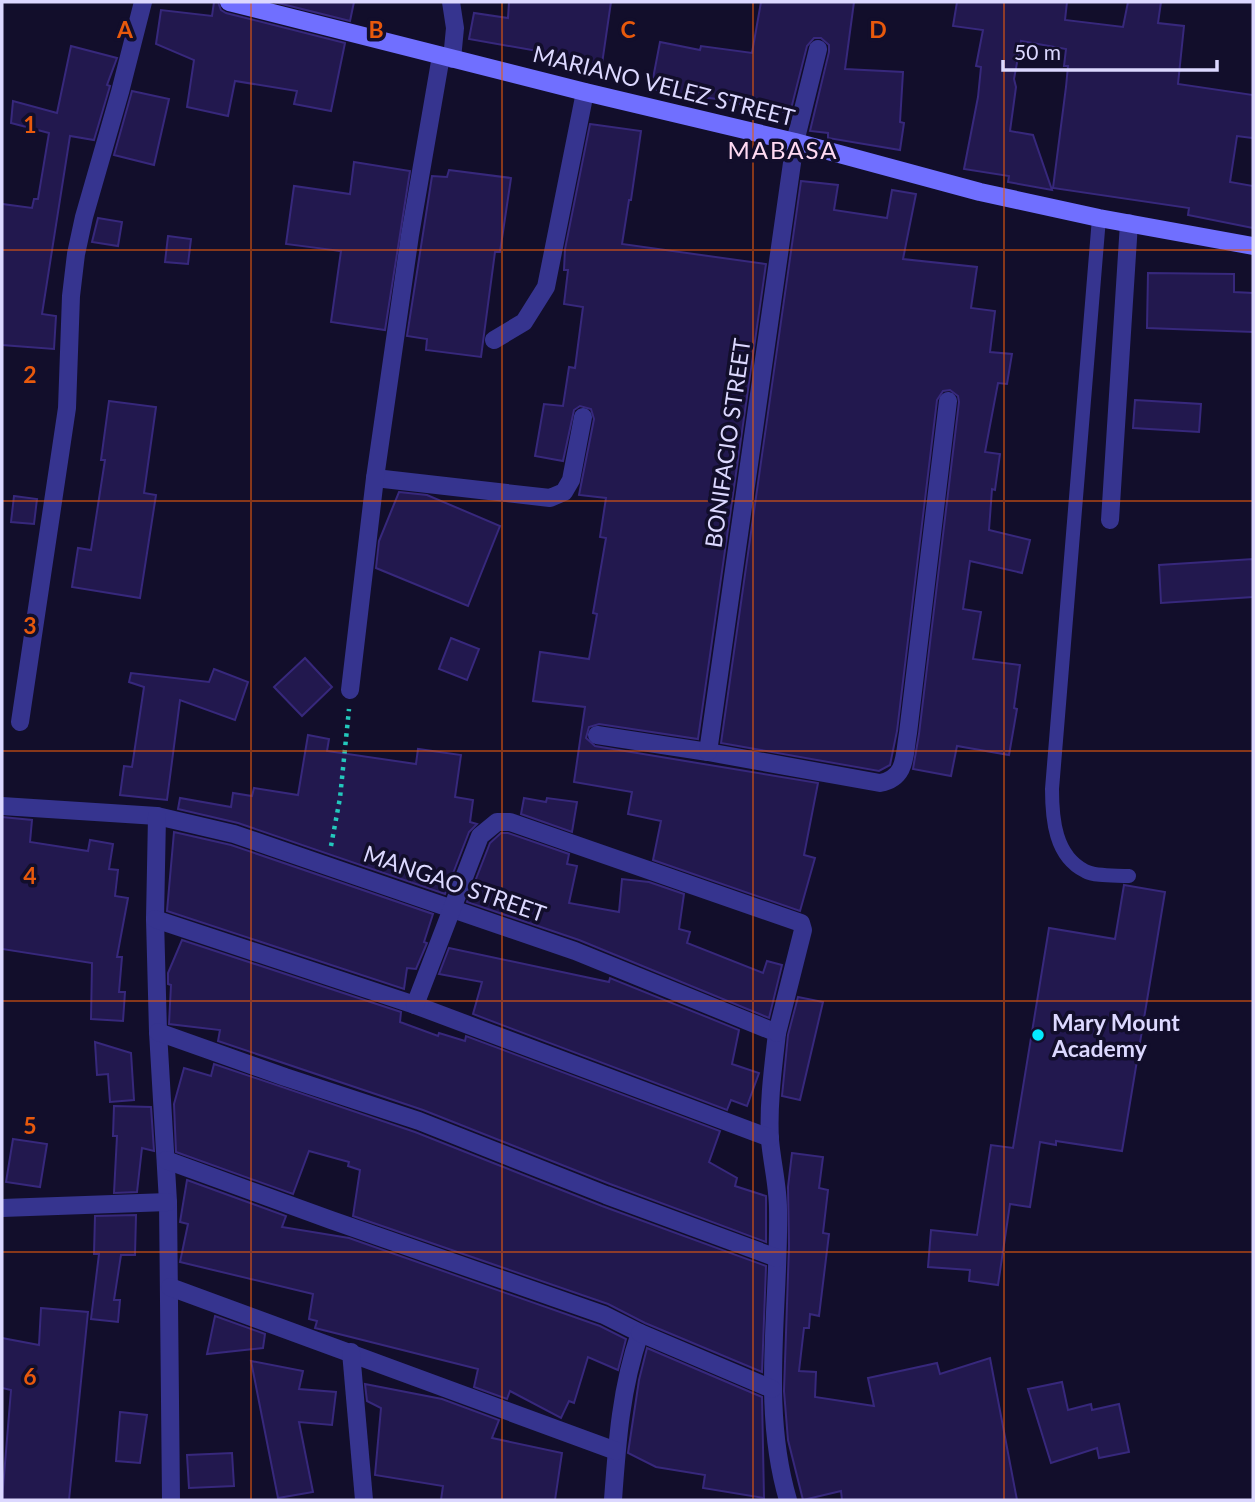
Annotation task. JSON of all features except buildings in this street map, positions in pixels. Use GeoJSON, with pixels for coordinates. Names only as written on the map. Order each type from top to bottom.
{"type":"FeatureCollection","features":[{"type":"Feature","properties":{"kind":"street"},"geometry":{"type":"LineString","coordinates":[[20,722],[67,408],[71,296],[76,254],[143,2]]}},
{"type":"Feature","properties":{"kind":"street","name":"MARIANO VELEZ STREET"},"geometry":{"type":"LineString","coordinates":[[229,2],[795,142],[980,192],[1099,218],[1253,246]]}},
{"type":"Feature","properties":{"kind":"street"},"geometry":{"type":"LineString","coordinates":[[351,690],[375,478],[410,235],[446,57],[455,28],[451,2]]}},
{"type":"Feature","properties":{"kind":"street","name":"BONIFACIO STREET"},"geometry":{"type":"LineString","coordinates":[[708,752],[795,142],[818,49]]}},
{"type":"Feature","properties":{"kind":"street"},"geometry":{"type":"LineString","coordinates":[[494,340],[524,322],[546,287],[585,92]]}},
{"type":"Feature","properties":{"kind":"street"},"geometry":{"type":"LineString","coordinates":[[1110,520],[1129,223]]}},
{"type":"Feature","properties":{"kind":"street"},"geometry":{"type":"LineString","coordinates":[[597,735],[880,783],[893,780],[902,767],[908,733],[948,401]]}},
{"type":"Feature","properties":{"kind":"street"},"geometry":{"type":"LineString","coordinates":[[375,478],[550,498],[564,492],[571,480],[583,417]]}},
{"type":"Feature","properties":{"kind":"street","name":"MANGAO STREET"},"geometry":{"type":"LineString","coordinates":[[2,806],[157,816],[234,834],[328,864],[575,951],[777,1033]]}},
{"type":"Feature","properties":{"kind":"street"},"geometry":{"type":"LineString","coordinates":[[157,816],[155,919],[168,1202],[171,1500]]}},
{"type":"Feature","properties":{"kind":"street"},"geometry":{"type":"LineString","coordinates":[[415,1005],[480,836],[497,822],[510,822],[801,923],[803,930],[777,1033],[772,1072],[770,1138],[778,1206],[772,1389],[778,1455],[788,1500]]}},
{"type":"Feature","properties":{"kind":"street"},"geometry":{"type":"LineString","coordinates":[[155,919],[415,1005],[770,1138]]}},
{"type":"Feature","properties":{"kind":"street"},"geometry":{"type":"LineString","coordinates":[[159,1032],[216,1054],[419,1121],[606,1195],[777,1258]]}},
{"type":"Feature","properties":{"kind":"street"},"geometry":{"type":"LineString","coordinates":[[166,1160],[604,1315],[772,1389]]}},
{"type":"Feature","properties":{"kind":"street"},"geometry":{"type":"LineString","coordinates":[[2,1208],[168,1202]]}},
{"type":"Feature","properties":{"kind":"street"},"geometry":{"type":"LineString","coordinates":[[170,1287],[616,1451]]}},
{"type":"Feature","properties":{"kind":"street"},"geometry":{"type":"LineString","coordinates":[[613,1500],[625,1384],[640,1333]]}},
{"type":"Feature","properties":{"kind":"street"},"geometry":{"type":"LineString","coordinates":[[351,1352],[364,1500]]}},
{"type":"Feature","properties":{"kind":"lane"},"geometry":{"type":"LineString","coordinates":[[1099,218],[1065,617],[1052,811],[1056,834],[1064,852],[1076,864],[1086,872],[1129,876]]}},
{"type":"Feature","properties":{"kind":"path"},"geometry":{"type":"LineString","coordinates":[[328,864],[340,798],[351,690]]}},
{"type":"Feature","properties":{"kind":"place","name":"Mary Mount Academy"},"geometry":{"type":"Point","coordinates":[1038,1035]}},
{"type":"Feature","properties":{"kind":"district","name":"MABASA"},"geometry":{"type":"Point","coordinates":[783,149]}}]}
